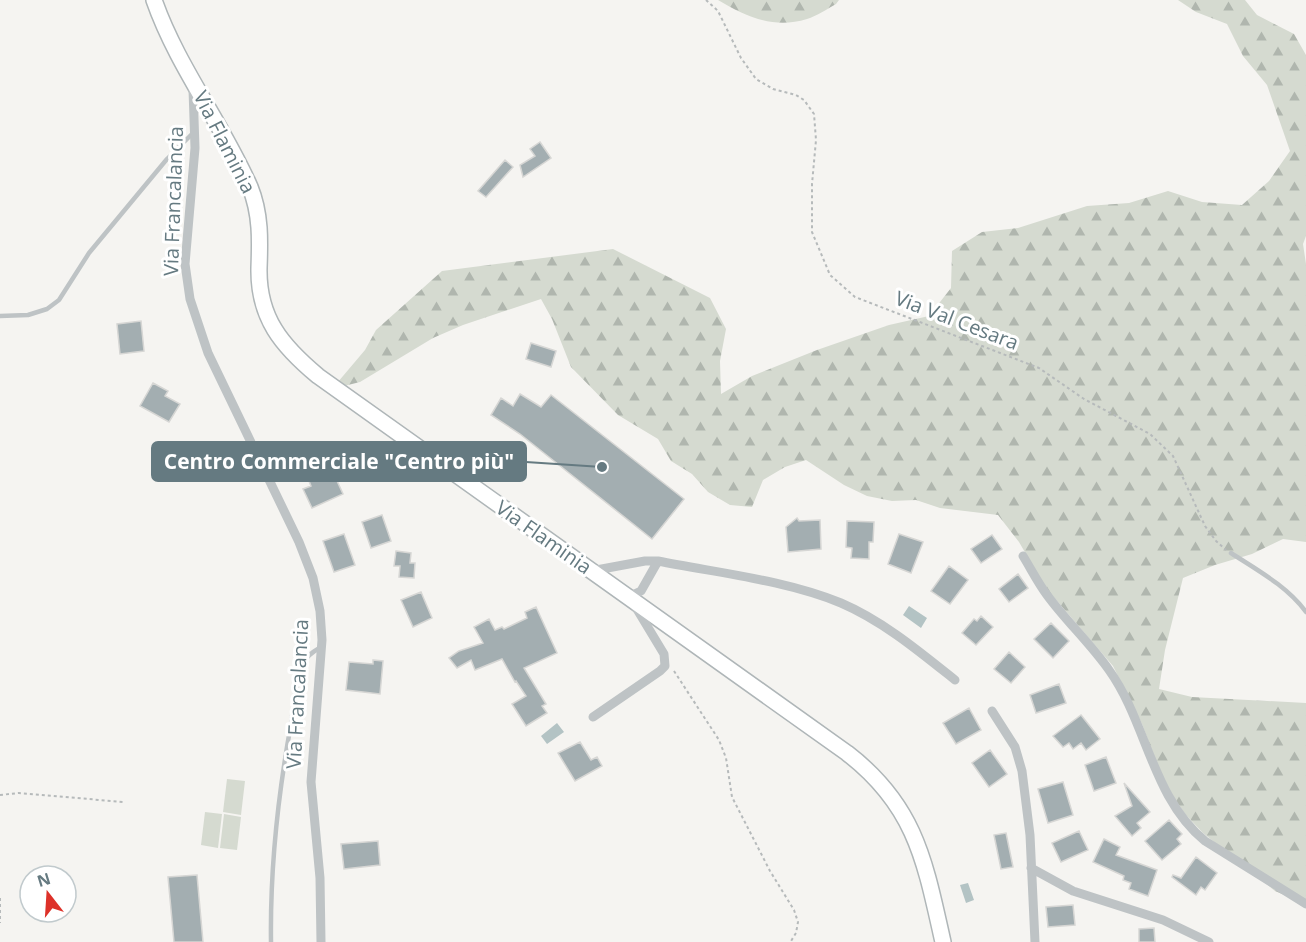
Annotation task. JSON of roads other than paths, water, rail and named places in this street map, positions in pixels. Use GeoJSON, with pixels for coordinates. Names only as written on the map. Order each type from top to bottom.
{"type":"FeatureCollection","features":[{"type":"Feature","properties":{"kind":"main road","name":"Via Flaminia"},"geometry":{"type":"LineString","coordinates":[[154,0],[169,37],[253,196],[260,231],[259,272],[262,303],[268,319],[282,341],[318,376],[848,753],[880,782],[898,805],[926,864],[943,942]]}},
{"type":"Feature","properties":{"kind":"street","name":"Via Francalancia"},"geometry":{"type":"LineString","coordinates":[[193,80],[195,148],[185,264],[190,299],[208,353],[299,542],[313,578],[321,620],[311,782],[320,878],[321,942]]}},
{"type":"Feature","properties":{"kind":"street"},"geometry":{"type":"LineString","coordinates":[[1023,556],[1046,595],[1110,670],[1133,713],[1166,791],[1193,832],[1306,904]]}},
{"type":"Feature","properties":{"kind":"street"},"geometry":{"type":"LineString","coordinates":[[591,571],[658,561],[780,585],[840,603],[870,618],[906,642],[955,680]]}},
{"type":"Feature","properties":{"kind":"street"},"geometry":{"type":"LineString","coordinates":[[593,717],[665,666],[665,658],[630,599],[641,591],[658,561]]}},
{"type":"Feature","properties":{"kind":"street"},"geometry":{"type":"LineString","coordinates":[[608,583],[610,573],[615,566]]}},
{"type":"Feature","properties":{"kind":"street"},"geometry":{"type":"LineString","coordinates":[[992,711],[1009,735],[1019,757],[1028,821],[1035,942]]}},
{"type":"Feature","properties":{"kind":"street"},"geometry":{"type":"LineString","coordinates":[[1031,868],[1073,891],[1163,920],[1209,942]]}},
{"type":"Feature","properties":{"kind":"lane"},"geometry":{"type":"LineString","coordinates":[[0,315],[28,315],[47,309],[59,300],[89,253],[166,159],[195,131]]}},
{"type":"Feature","properties":{"kind":"lane"},"geometry":{"type":"LineString","coordinates":[[1230,553],[1279,585],[1306,612]]}},
{"type":"Feature","properties":{"kind":"lane"},"geometry":{"type":"LineString","coordinates":[[271,942],[280,791],[290,728],[302,663],[321,647]]}},
{"type":"Feature","properties":{"kind":"place","name":"Centro Commerciale \"Centro più\""},"geometry":{"type":"Point","coordinates":[602,467]}}]}
